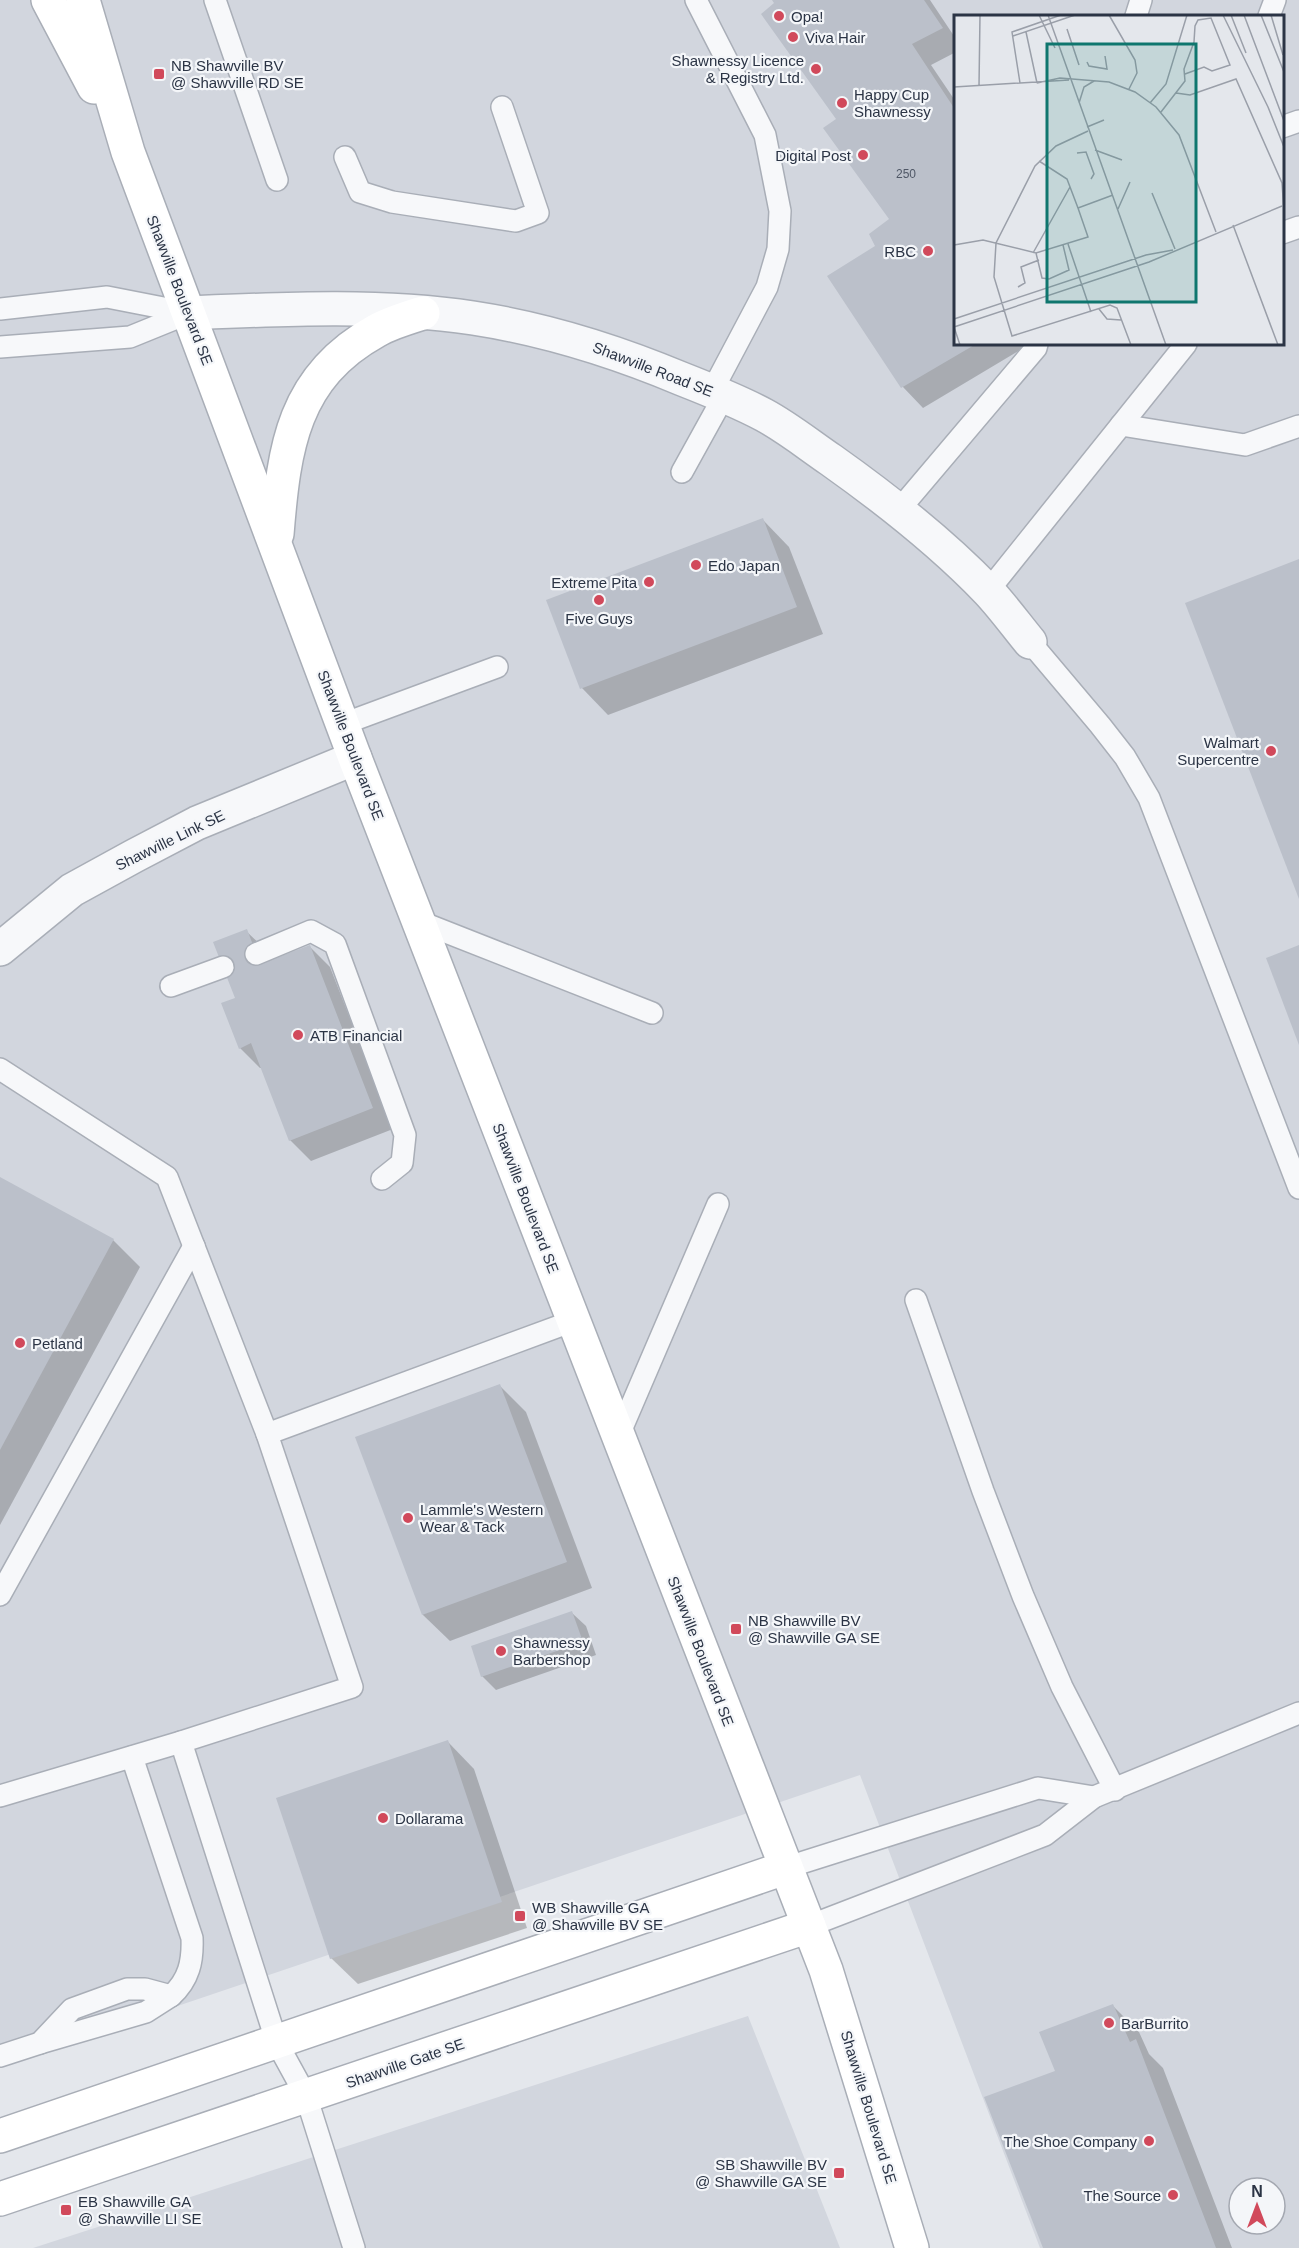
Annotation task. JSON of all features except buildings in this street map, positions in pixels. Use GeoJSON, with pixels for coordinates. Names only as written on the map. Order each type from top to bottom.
{"type":"FeatureCollection","features":[{"type":"Feature","properties":{"kind":"street","name":"Shawville Boulevard SE"},"geometry":{"type":"LineString","coordinates":[[48,0],[128,152]]}},
{"type":"Feature","properties":{"kind":"street","name":"Shawville Boulevard SE"},"geometry":{"type":"LineString","coordinates":[[83,0],[128,152],[355,758],[826,1970],[912,2248]]}},
{"type":"Feature","properties":{"kind":"street","name":"Shawville Road SE"},"geometry":{"type":"LineString","coordinates":[[189,313],[277,309],[423,313],[473,318],[541,331],[597,347],[718,393],[765,416],[855,477],[898,511],[942,547],[988,591],[1030,642]]}},
{"type":"Feature","properties":{"kind":"street"},"geometry":{"type":"LineString","coordinates":[[276,545],[281,485],[292,430],[303,404],[320,375],[343,352],[377,329],[423,313]]}},
{"type":"Feature","properties":{"kind":"street","name":"Shawville Link SE"},"geometry":{"type":"LineString","coordinates":[[0,949],[72,890],[134,856],[197,823],[355,758]]}},
{"type":"Feature","properties":{"kind":"street"},"geometry":{"type":"LineString","coordinates":[[0,2136],[785,1868]]}},
{"type":"Feature","properties":{"kind":"street","name":"Shawville Gate SE"},"geometry":{"type":"LineString","coordinates":[[0,2199],[809,1926]]}},
{"type":"Feature","properties":{"kind":"lane"},"geometry":{"type":"LineString","coordinates":[[215,0],[277,180]]}},
{"type":"Feature","properties":{"kind":"lane"},"geometry":{"type":"LineString","coordinates":[[682,472],[767,286],[778,249],[780,211],[765,135],[696,0]]}},
{"type":"Feature","properties":{"kind":"lane"},"geometry":{"type":"LineString","coordinates":[[1136,15],[1141,0]]}},
{"type":"Feature","properties":{"kind":"lane"},"geometry":{"type":"LineString","coordinates":[[1269,15],[1275,0]]}},
{"type":"Feature","properties":{"kind":"lane"},"geometry":{"type":"LineString","coordinates":[[345,157],[360,192],[392,202],[516,221],[538,213],[502,106]]}},
{"type":"Feature","properties":{"kind":"lane"},"geometry":{"type":"LineString","coordinates":[[1284,126],[1299,121]]}},
{"type":"Feature","properties":{"kind":"lane"},"geometry":{"type":"LineString","coordinates":[[1284,232],[1299,227]]}},
{"type":"Feature","properties":{"kind":"lane"},"geometry":{"type":"LineString","coordinates":[[0,309],[107,297],[189,313]]}},
{"type":"Feature","properties":{"kind":"lane"},"geometry":{"type":"LineString","coordinates":[[0,347],[130,337],[189,313]]}},
{"type":"Feature","properties":{"kind":"lane"},"geometry":{"type":"LineString","coordinates":[[898,511],[1037,345]]}},
{"type":"Feature","properties":{"kind":"lane"},"geometry":{"type":"LineString","coordinates":[[988,591],[1185,345]]}},
{"type":"Feature","properties":{"kind":"lane"},"geometry":{"type":"LineString","coordinates":[[1121,426],[1245,445],[1299,426]]}},
{"type":"Feature","properties":{"kind":"lane"},"geometry":{"type":"LineString","coordinates":[[1030,642],[1125,757],[1149,798],[1299,1188]]}},
{"type":"Feature","properties":{"kind":"lane"},"geometry":{"type":"LineString","coordinates":[[343,724],[496,667]]}},
{"type":"Feature","properties":{"kind":"lane"},"geometry":{"type":"LineString","coordinates":[[418,921],[652,1013]]}},
{"type":"Feature","properties":{"kind":"lane"},"geometry":{"type":"LineString","coordinates":[[256,954],[311,931],[335,944],[405,1135],[402,1163],[382,1179]]}},
{"type":"Feature","properties":{"kind":"lane"},"geometry":{"type":"LineString","coordinates":[[171,986],[223,967]]}},
{"type":"Feature","properties":{"kind":"lane"},"geometry":{"type":"LineString","coordinates":[[0,1070],[167,1177],[267,1434],[352,1687],[182,1742],[0,1796]]}},
{"type":"Feature","properties":{"kind":"lane"},"geometry":{"type":"LineString","coordinates":[[618,1437],[718,1204]]}},
{"type":"Feature","properties":{"kind":"lane"},"geometry":{"type":"LineString","coordinates":[[0,1595],[194,1246]]}},
{"type":"Feature","properties":{"kind":"lane"},"geometry":{"type":"LineString","coordinates":[[916,1300],[983,1491],[1023,1596],[1062,1687],[1115,1790]]}},
{"type":"Feature","properties":{"kind":"lane"},"geometry":{"type":"LineString","coordinates":[[267,1434],[573,1321]]}},
{"type":"Feature","properties":{"kind":"lane"},"geometry":{"type":"LineString","coordinates":[[809,1926],[1045,1835],[1094,1797],[1299,1713]]}},
{"type":"Feature","properties":{"kind":"lane"},"geometry":{"type":"LineString","coordinates":[[182,1742],[277,2043],[306,2096],[354,2248]]}},
{"type":"Feature","properties":{"kind":"lane"},"geometry":{"type":"LineString","coordinates":[[0,2056],[40,2043],[72,2009],[127,1989],[171,1996],[179,1989],[191,1968],[192,1938],[132,1757]]}},
{"type":"Feature","properties":{"kind":"lane"},"geometry":{"type":"LineString","coordinates":[[785,1868],[1038,1788],[1094,1797]]}},
{"type":"Feature","properties":{"kind":"shaded area"},"geometry":{"type":"Polygon","coordinates":[[[0,0],[1299,0],[1299,2248],[1040,2248],[860,1775],[0,2066],[0,0]]]}},
{"type":"Feature","properties":{"kind":"shaded area"},"geometry":{"type":"Polygon","coordinates":[[[748,2016],[840,2248],[33,2248],[748,2016]]]}},
{"type":"Feature","properties":{"kind":"place","name":"Opa!"},"geometry":{"type":"Point","coordinates":[779,16]}},
{"type":"Feature","properties":{"kind":"place","name":"Viva Hair"},"geometry":{"type":"Point","coordinates":[793,37]}},
{"type":"Feature","properties":{"kind":"place","name":"Shawnessy Licence & Registry Ltd."},"geometry":{"type":"Point","coordinates":[816,69]}},
{"type":"Feature","properties":{"kind":"place","name":"NB Shawville BV @ Shawville RD SE"},"geometry":{"type":"Point","coordinates":[159,74]}},
{"type":"Feature","properties":{"kind":"place","name":"Happy Cup Shawnessy"},"geometry":{"type":"Point","coordinates":[842,103]}},
{"type":"Feature","properties":{"kind":"place","name":"Digital Post"},"geometry":{"type":"Point","coordinates":[863,155]}},
{"type":"Feature","properties":{"kind":"place","name":"RBC"},"geometry":{"type":"Point","coordinates":[928,251]}},
{"type":"Feature","properties":{"kind":"place","name":"Edo Japan"},"geometry":{"type":"Point","coordinates":[696,565]}},
{"type":"Feature","properties":{"kind":"place","name":"Extreme Pita"},"geometry":{"type":"Point","coordinates":[649,582]}},
{"type":"Feature","properties":{"kind":"place","name":"Five Guys"},"geometry":{"type":"Point","coordinates":[599,600]}},
{"type":"Feature","properties":{"kind":"place","name":"Walmart Supercentre"},"geometry":{"type":"Point","coordinates":[1271,751]}},
{"type":"Feature","properties":{"kind":"place","name":"ATB Financial"},"geometry":{"type":"Point","coordinates":[298,1035]}},
{"type":"Feature","properties":{"kind":"place","name":"Petland"},"geometry":{"type":"Point","coordinates":[20,1343]}},
{"type":"Feature","properties":{"kind":"place","name":"Lammle's Western Wear & Tack"},"geometry":{"type":"Point","coordinates":[408,1518]}},
{"type":"Feature","properties":{"kind":"place","name":"NB Shawville BV @ Shawville GA SE"},"geometry":{"type":"Point","coordinates":[736,1629]}},
{"type":"Feature","properties":{"kind":"place","name":"Shawnessy Barbershop"},"geometry":{"type":"Point","coordinates":[501,1651]}},
{"type":"Feature","properties":{"kind":"place","name":"Dollarama"},"geometry":{"type":"Point","coordinates":[383,1818]}},
{"type":"Feature","properties":{"kind":"place","name":"WB Shawville GA @ Shawville BV SE"},"geometry":{"type":"Point","coordinates":[520,1916]}},
{"type":"Feature","properties":{"kind":"place","name":"BarBurrito"},"geometry":{"type":"Point","coordinates":[1109,2023]}},
{"type":"Feature","properties":{"kind":"place","name":"The Shoe Company"},"geometry":{"type":"Point","coordinates":[1149,2141]}},
{"type":"Feature","properties":{"kind":"place","name":"SB Shawville BV @ Shawville GA SE"},"geometry":{"type":"Point","coordinates":[839,2173]}},
{"type":"Feature","properties":{"kind":"place","name":"The Source"},"geometry":{"type":"Point","coordinates":[1173,2195]}},
{"type":"Feature","properties":{"kind":"place","name":"EB Shawville GA @ Shawville LI SE"},"geometry":{"type":"Point","coordinates":[66,2210]}}]}
